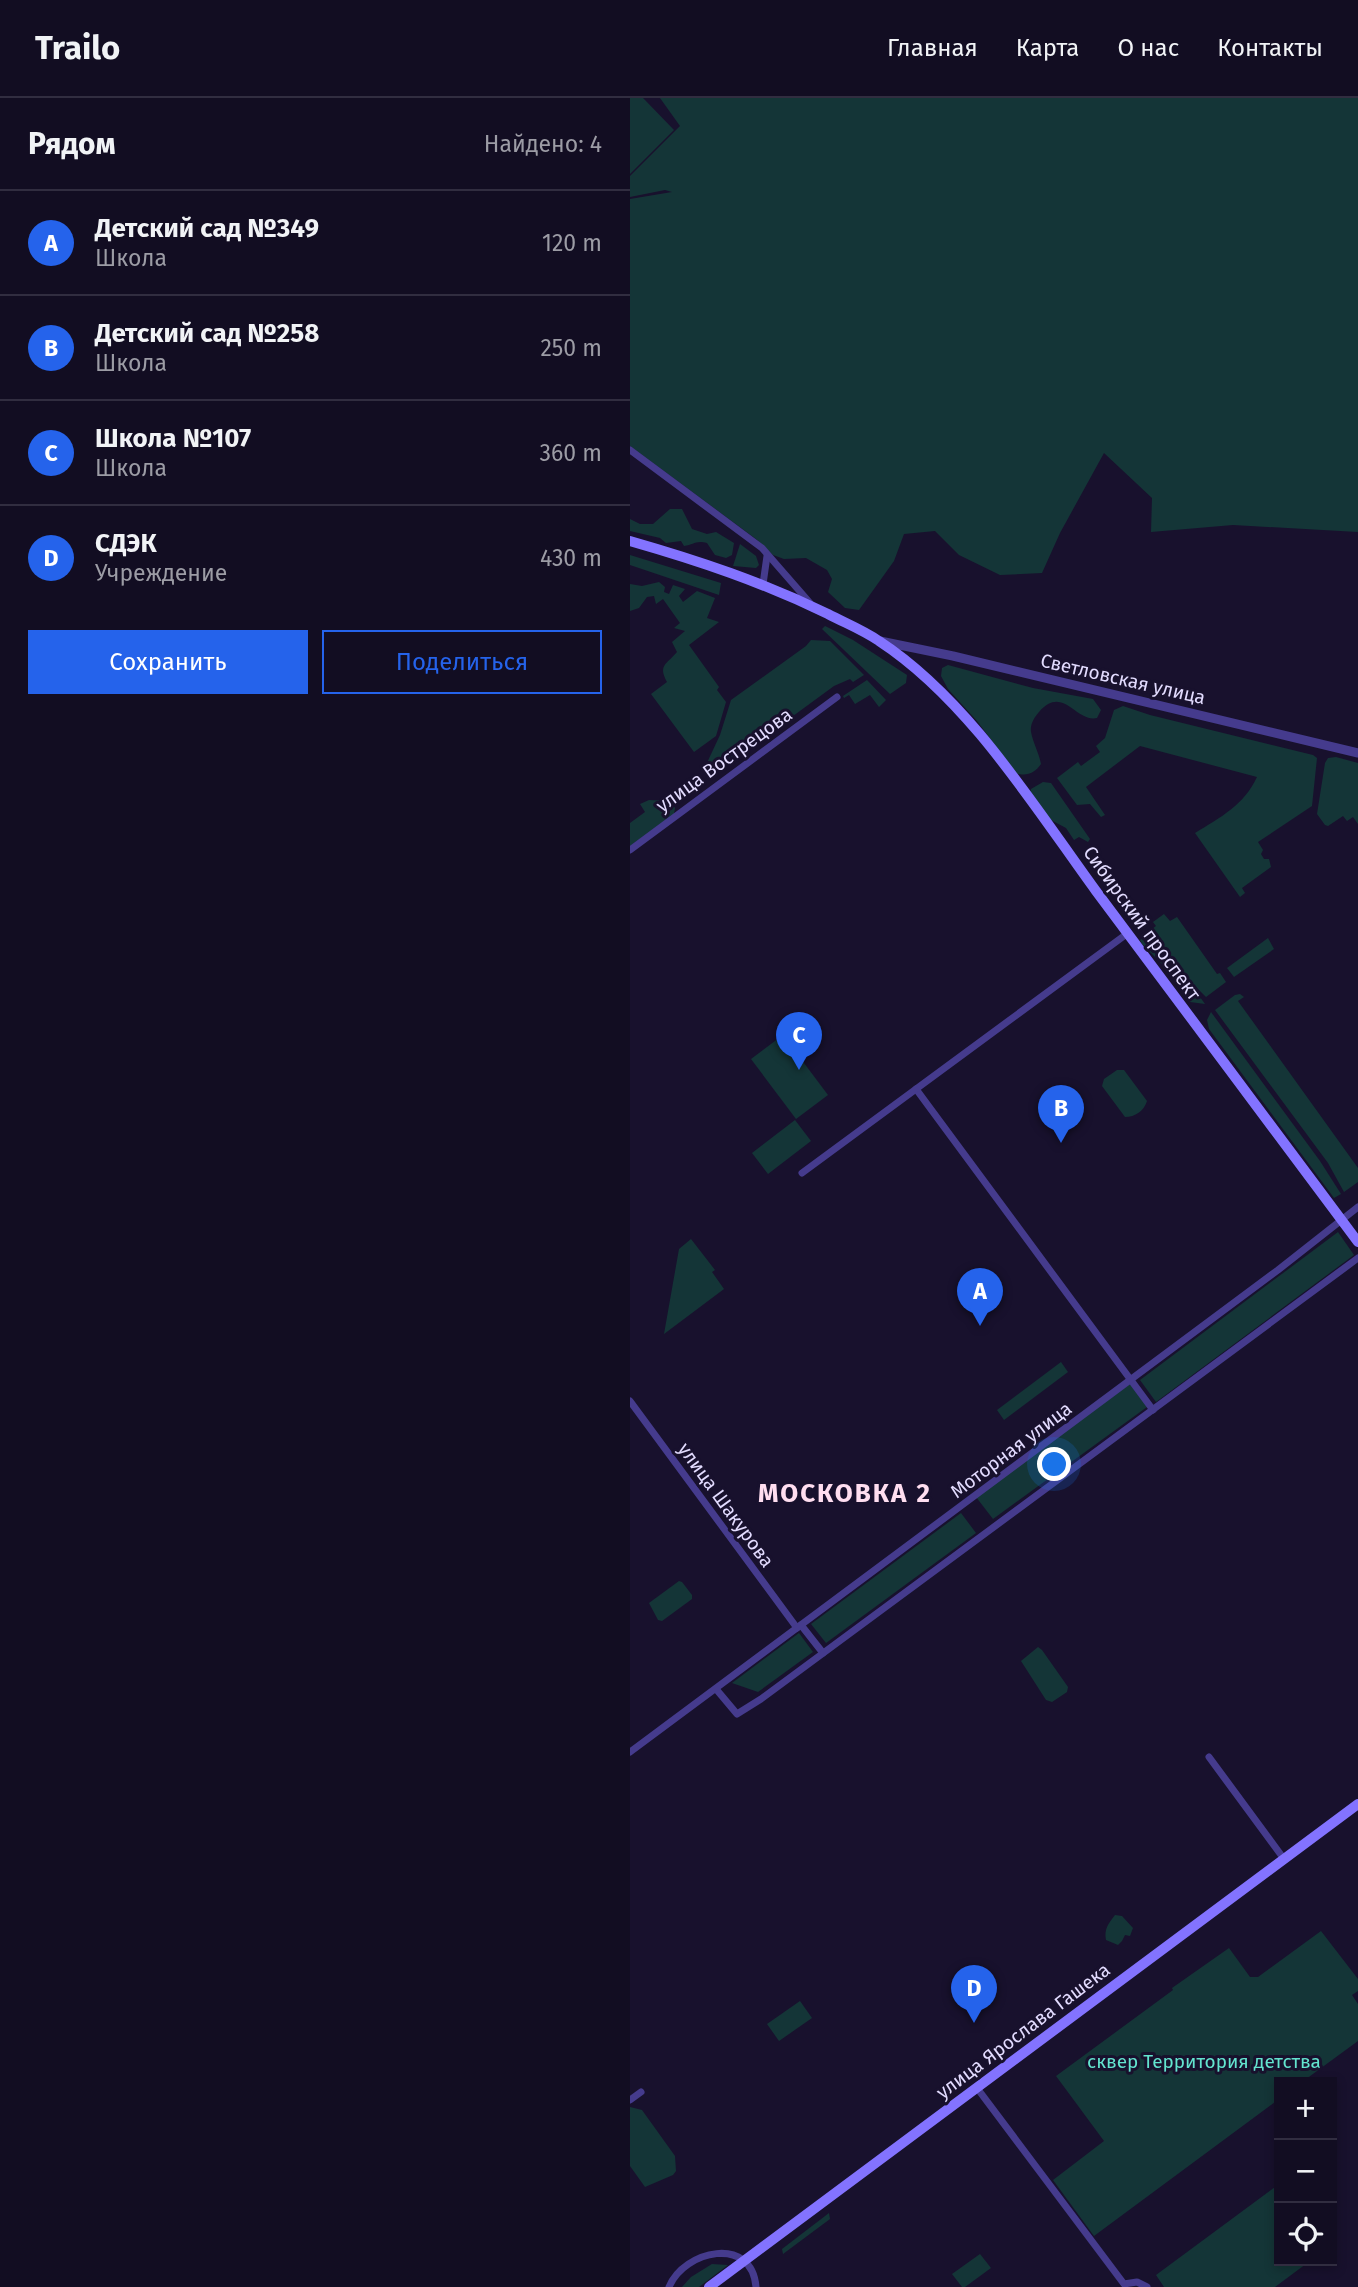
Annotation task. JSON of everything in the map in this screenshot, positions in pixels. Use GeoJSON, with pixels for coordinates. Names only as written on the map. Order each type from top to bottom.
{"type":"FeatureCollection","features":[{"type":"Feature","properties":{"kind":"main road","name":"Сибирский проспект"},"geometry":{"type":"LineString","coordinates":[[630,541],[708,564],[763,584],[813,607],[880,641],[919,671],[950,700],[977,731],[1358,1242]]}},
{"type":"Feature","properties":{"kind":"main road","name":"улица Ярослава Гашека"},"geometry":{"type":"LineString","coordinates":[[709,2287],[1358,1804]]}},
{"type":"Feature","properties":{"kind":"street"},"geometry":{"type":"LineString","coordinates":[[631,453],[742,533],[767,555],[813,607]]}},
{"type":"Feature","properties":{"kind":"street"},"geometry":{"type":"LineString","coordinates":[[763,584],[767,555]]}},
{"type":"Feature","properties":{"kind":"street","name":"Светловская улица"},"geometry":{"type":"LineString","coordinates":[[880,641],[1358,753]]}},
{"type":"Feature","properties":{"kind":"street","name":"улица Вострецова"},"geometry":{"type":"LineString","coordinates":[[630,849],[837,696]]}},
{"type":"Feature","properties":{"kind":"street"},"geometry":{"type":"LineString","coordinates":[[802,1173],[1128,933]]}},
{"type":"Feature","properties":{"kind":"street"},"geometry":{"type":"LineString","coordinates":[[916,1089],[1153,1410]]}},
{"type":"Feature","properties":{"kind":"street","name":"Моторная улица"},"geometry":{"type":"LineString","coordinates":[[630,1752],[1358,1207]]}},
{"type":"Feature","properties":{"kind":"street"},"geometry":{"type":"LineString","coordinates":[[716,1689],[737,1714],[823,1654],[1358,1258]]}},
{"type":"Feature","properties":{"kind":"street","name":"улица Шакурова"},"geometry":{"type":"LineString","coordinates":[[630,1401],[799,1627],[823,1654]]}},
{"type":"Feature","properties":{"kind":"street"},"geometry":{"type":"LineString","coordinates":[[1209,1757],[1284,1859]]}},
{"type":"Feature","properties":{"kind":"street"},"geometry":{"type":"LineString","coordinates":[[977,2088],[1124,2284],[1137,2282],[1147,2287]]}},
{"type":"Feature","properties":{"kind":"street"},"geometry":{"type":"LineString","coordinates":[[630,2100],[641,2092]]}},
{"type":"Feature","properties":{"kind":"street"},"geometry":{"type":"LineString","coordinates":[[669,2287],[682,2268],[700,2257],[718,2253],[730,2254],[745,2261],[757,2286]]}},
{"type":"Feature","properties":{"kind":"green space"},"geometry":{"type":"Polygon","coordinates":[[[630,98],[643,98],[674,130],[630,174],[630,98]]]}},
{"type":"Feature","properties":{"kind":"green space"},"geometry":{"type":"Polygon","coordinates":[[[660,98],[1358,98],[1358,532],[1233,525],[1151,532],[1152,498],[1104,453],[1060,533],[1042,573],[1000,575],[959,555],[935,531],[904,534],[894,561],[859,610],[845,608],[828,592],[832,579],[827,570],[806,558],[784,559],[773,555],[756,539],[630,446],[630,199],[672,192],[665,190],[630,197],[630,176],[680,126],[660,98]]]}},
{"type":"Feature","properties":{"kind":"green space"},"geometry":{"type":"Polygon","coordinates":[[[670,509],[682,509],[692,529],[707,534],[716,532],[734,543],[732,555],[726,558],[715,555],[707,543],[697,542],[684,546],[681,541],[666,543],[660,538],[630,531],[630,519],[640,524],[653,524],[670,509]]]}},
{"type":"Feature","properties":{"kind":"green space"},"geometry":{"type":"Polygon","coordinates":[[[740,544],[756,556],[759,565],[756,568],[733,566],[740,544]]]}},
{"type":"Feature","properties":{"kind":"green space"},"geometry":{"type":"Polygon","coordinates":[[[630,555],[721,583],[719,595],[630,565],[630,555]]]}},
{"type":"Feature","properties":{"kind":"green space"},"geometry":{"type":"Polygon","coordinates":[[[659,582],[665,587],[664,592],[669,594],[673,585],[685,589],[679,596],[683,602],[697,591],[715,598],[707,618],[719,622],[689,645],[719,687],[717,690],[726,702],[716,736],[694,752],[651,694],[667,682],[663,668],[677,652],[672,642],[685,631],[674,628],[680,623],[663,599],[656,604],[654,596],[647,597],[639,608],[630,611],[630,584],[642,586],[659,582]]]}},
{"type":"Feature","properties":{"kind":"green space"},"geometry":{"type":"Polygon","coordinates":[[[825,626],[853,640],[907,675],[906,683],[890,694],[822,629],[825,626]]]}},
{"type":"Feature","properties":{"kind":"green space"},"geometry":{"type":"Polygon","coordinates":[[[811,640],[830,641],[864,675],[853,682],[850,679],[834,686],[711,776],[705,767],[720,735],[731,700],[811,640]]]}},
{"type":"Feature","properties":{"kind":"green space"},"geometry":{"type":"Polygon","coordinates":[[[948,665],[1033,688],[1093,699],[1101,710],[1097,718],[1089,718],[1062,703],[1048,704],[1037,714],[1031,726],[1041,764],[1030,773],[1016,773],[977,721],[948,689],[941,676],[942,668],[948,665]]]}},
{"type":"Feature","properties":{"kind":"green space"},"geometry":{"type":"Polygon","coordinates":[[[867,680],[886,700],[879,707],[870,695],[855,704],[849,695],[844,698],[843,696],[867,680]]]}},
{"type":"Feature","properties":{"kind":"green space"},"geometry":{"type":"Polygon","coordinates":[[[1123,706],[1317,758],[1312,806],[1258,842],[1263,850],[1261,854],[1264,859],[1269,859],[1271,867],[1242,888],[1245,893],[1240,897],[1195,833],[1239,803],[1257,777],[1140,746],[1086,787],[1105,815],[1101,817],[1090,804],[1077,805],[1057,778],[1078,762],[1081,766],[1100,752],[1096,746],[1105,738],[1114,710],[1123,706]]]}},
{"type":"Feature","properties":{"kind":"green space"},"geometry":{"type":"Polygon","coordinates":[[[1336,757],[1358,763],[1358,824],[1353,817],[1347,821],[1343,816],[1328,826],[1317,814],[1325,763],[1328,758],[1336,757]]]}},
{"type":"Feature","properties":{"kind":"green space"},"geometry":{"type":"Polygon","coordinates":[[[1043,782],[1051,783],[1090,839],[1088,842],[1079,837],[1074,840],[1066,828],[1049,819],[1030,793],[1031,789],[1043,782]]]}},
{"type":"Feature","properties":{"kind":"green space"},"geometry":{"type":"Polygon","coordinates":[[[649,800],[670,801],[675,808],[674,814],[630,846],[630,823],[645,812],[640,804],[649,800]]]}},
{"type":"Feature","properties":{"kind":"green space"},"geometry":{"type":"Polygon","coordinates":[[[1164,914],[1170,921],[1177,917],[1217,974],[1220,973],[1226,982],[1206,997],[1144,935],[1156,926],[1153,922],[1164,914]]]}},
{"type":"Feature","properties":{"kind":"green space"},"geometry":{"type":"Polygon","coordinates":[[[1268,938],[1274,949],[1234,977],[1227,968],[1268,938]]]}},
{"type":"Feature","properties":{"kind":"green space"},"geometry":{"type":"Polygon","coordinates":[[[1142,939],[1195,990],[1205,1004],[1190,1002],[1161,963],[1142,944],[1142,939]]]}},
{"type":"Feature","properties":{"kind":"green space"},"geometry":{"type":"Polygon","coordinates":[[[1240,994],[1244,997],[1238,1001],[1358,1168],[1358,1182],[1344,1192],[1328,1163],[1215,1010],[1240,994]]]}},
{"type":"Feature","properties":{"kind":"green space"},"geometry":{"type":"Polygon","coordinates":[[[1211,1012],[1341,1194],[1334,1198],[1209,1029],[1207,1020],[1211,1012]]]}},
{"type":"Feature","properties":{"kind":"green space"},"geometry":{"type":"Polygon","coordinates":[[[783,1035],[828,1095],[796,1119],[751,1059],[783,1035]]]}},
{"type":"Feature","properties":{"kind":"green space"},"geometry":{"type":"Polygon","coordinates":[[[1117,1070],[1124,1070],[1147,1101],[1139,1113],[1132,1116],[1125,1117],[1102,1086],[1104,1079],[1117,1070]]]}},
{"type":"Feature","properties":{"kind":"green space"},"geometry":{"type":"Polygon","coordinates":[[[795,1120],[811,1141],[768,1174],[752,1153],[795,1120]]]}},
{"type":"Feature","properties":{"kind":"green space"},"geometry":{"type":"Polygon","coordinates":[[[1338,1232],[1354,1255],[1156,1402],[1140,1380],[1338,1232]]]}},
{"type":"Feature","properties":{"kind":"green space"},"geometry":{"type":"Polygon","coordinates":[[[691,1239],[715,1270],[712,1272],[724,1289],[664,1334],[679,1249],[691,1239]]]}},
{"type":"Feature","properties":{"kind":"green space"},"geometry":{"type":"Polygon","coordinates":[[[1061,1362],[1068,1372],[1004,1420],[997,1410],[1061,1362]]]}},
{"type":"Feature","properties":{"kind":"green space"},"geometry":{"type":"Polygon","coordinates":[[[1130,1384],[1147,1407],[993,1519],[976,1497],[1130,1384]]]}},
{"type":"Feature","properties":{"kind":"green space"},"geometry":{"type":"Polygon","coordinates":[[[961,1513],[976,1533],[826,1643],[811,1624],[961,1513]]]}},
{"type":"Feature","properties":{"kind":"green space"},"geometry":{"type":"Polygon","coordinates":[[[679,1581],[692,1595],[692,1599],[662,1621],[658,1620],[649,1603],[679,1581]]]}},
{"type":"Feature","properties":{"kind":"green space"},"geometry":{"type":"Polygon","coordinates":[[[799,1633],[813,1652],[758,1692],[732,1683],[799,1633]]]}},
{"type":"Feature","properties":{"kind":"green space"},"geometry":{"type":"Polygon","coordinates":[[[1038,1647],[1068,1687],[1067,1692],[1052,1702],[1046,1700],[1021,1661],[1038,1647]]]}},
{"type":"Feature","properties":{"kind":"green space"},"geometry":{"type":"Polygon","coordinates":[[[1115,1915],[1122,1916],[1133,1928],[1130,1936],[1125,1935],[1118,1945],[1106,1940],[1107,1927],[1115,1915]]]}},
{"type":"Feature","properties":{"kind":"green space","name":"сквер Территория детства"},"geometry":{"type":"Polygon","coordinates":[[[1321,1931],[1358,1979],[1358,1991],[1352,1995],[1358,2004],[1358,2041],[1309,2077],[1274,2077],[1274,2103],[1094,2236],[1053,2180],[1104,2141],[1056,2076],[1229,1948],[1250,1977],[1258,1977],[1321,1931]]]}},
{"type":"Feature","properties":{"kind":"green space"},"geometry":{"type":"Polygon","coordinates":[[[800,2001],[812,2018],[779,2041],[767,2024],[800,2001]]]}},
{"type":"Feature","properties":{"kind":"green space"},"geometry":{"type":"Polygon","coordinates":[[[630,2107],[642,2110],[675,2156],[676,2171],[673,2175],[645,2187],[630,2166],[630,2107]]]}},
{"type":"Feature","properties":{"kind":"green space"},"geometry":{"type":"Polygon","coordinates":[[[1274,2188],[1274,2266],[1303,2266],[1275,2287],[1164,2287],[1156,2275],[1274,2188]]]}},
{"type":"Feature","properties":{"kind":"green space"},"geometry":{"type":"Polygon","coordinates":[[[829,2213],[830,2219],[783,2254],[782,2249],[829,2213]]]}},
{"type":"Feature","properties":{"kind":"green space"},"geometry":{"type":"Polygon","coordinates":[[[980,2254],[991,2268],[962,2287],[952,2274],[980,2254]]]}},
{"type":"Feature","properties":{"kind":"green space"},"geometry":{"type":"Polygon","coordinates":[[[712,2264],[728,2265],[699,2287],[682,2287],[691,2277],[712,2264]]]}},
{"type":"Feature","properties":{"kind":"place","name":"Школа №107"},"geometry":{"type":"Point","coordinates":[799,1070]}},
{"type":"Feature","properties":{"kind":"place","name":"Детский сад №258"},"geometry":{"type":"Point","coordinates":[1061,1143]}},
{"type":"Feature","properties":{"kind":"place","name":"Детский сад №349"},"geometry":{"type":"Point","coordinates":[980,1326]}},
{"type":"Feature","properties":{"kind":"place","name":"СДЭК"},"geometry":{"type":"Point","coordinates":[974,2023]}},
{"type":"Feature","properties":{"kind":"district","name":"МОСКОВКА 2"},"geometry":{"type":"Point","coordinates":[845,1493]}}]}
